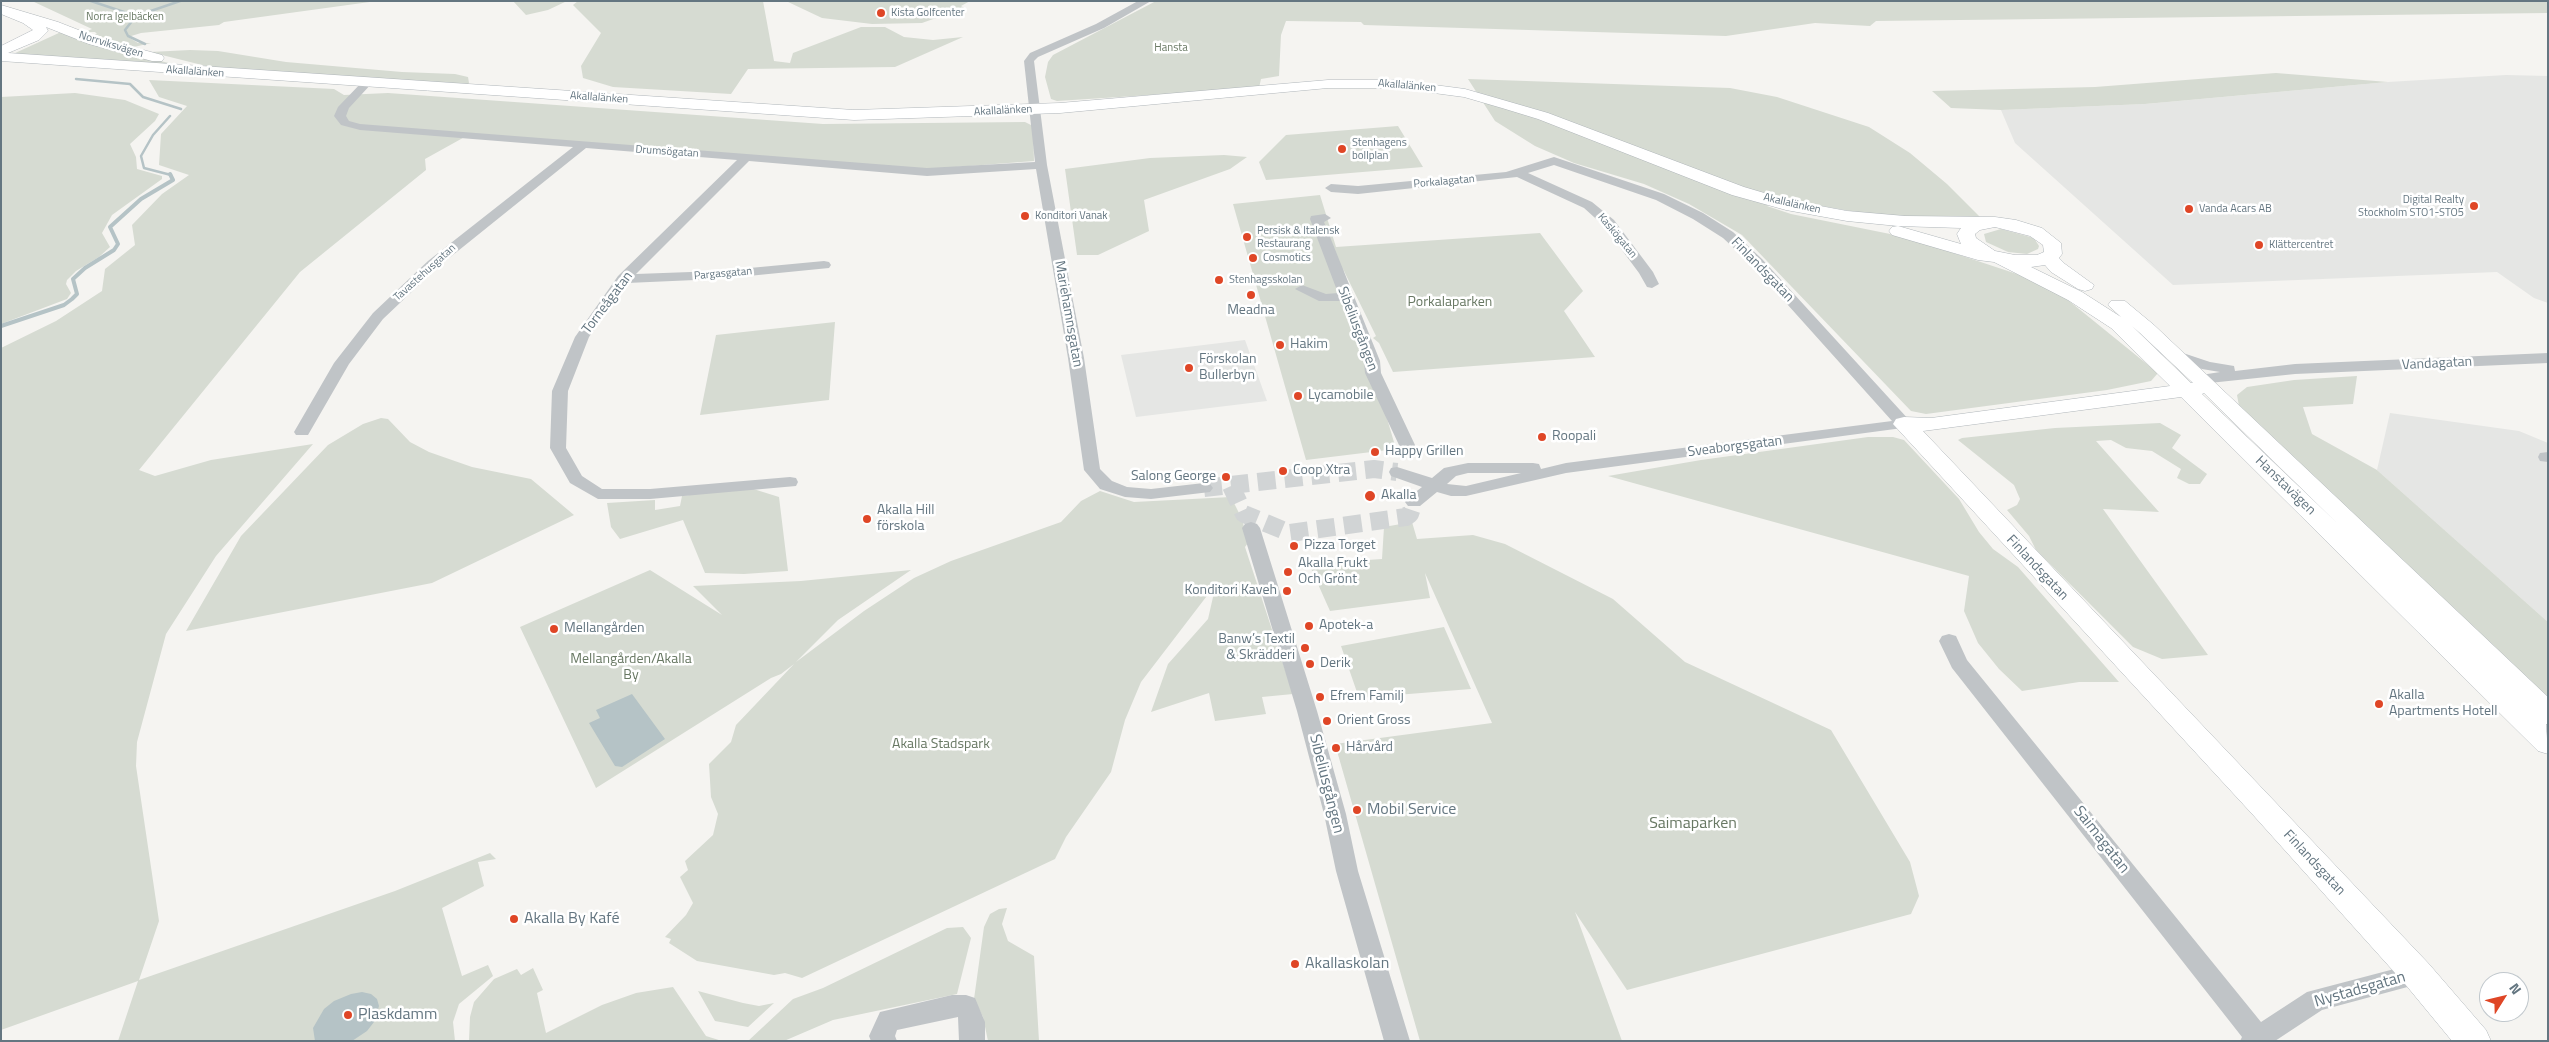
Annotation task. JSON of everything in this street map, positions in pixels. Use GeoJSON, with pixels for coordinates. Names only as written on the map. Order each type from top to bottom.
{"type":"FeatureCollection","features":[{"type":"Feature","properties":{"kind":"main road","name":"Norrviksvägen"},"geometry":{"type":"LineString","coordinates":[[1,9],[135,52],[222,74]]}},
{"type":"Feature","properties":{"kind":"main road","name":"Norrviksvägen"},"geometry":{"type":"LineString","coordinates":[[1,52],[34,37],[41,31],[37,26],[17,15]]}},
{"type":"Feature","properties":{"kind":"main road"},"geometry":{"type":"LineString","coordinates":[[1,57],[56,32],[59,27]]}},
{"type":"Feature","properties":{"kind":"main road","name":"Akallalänken"},"geometry":{"type":"LineString","coordinates":[[1,57],[819,119],[936,121],[1339,91],[1384,90],[1426,93],[1504,108],[1745,198],[1795,211],[1876,225],[1920,229],[1967,239]]}},
{"type":"Feature","properties":{"kind":"main road","name":"Akallalänken"},"geometry":{"type":"LineString","coordinates":[[1,64],[365,84]]}},
{"type":"Feature","properties":{"kind":"main road","name":"Akallalänken"},"geometry":{"type":"LineString","coordinates":[[1036,113],[1328,84],[1375,83],[1418,86],[1465,93],[1543,116],[1738,190],[1786,205],[1846,216],[1904,221],[2016,225],[2036,232],[2052,243],[2053,254],[2048,258]]}},
{"type":"Feature","properties":{"kind":"main road"},"geometry":{"type":"LineString","coordinates":[[1967,239],[1966,234],[1969,229],[1985,223]]}},
{"type":"Feature","properties":{"kind":"main road"},"geometry":{"type":"LineString","coordinates":[[1876,225],[1940,242],[2026,270]]}},
{"type":"Feature","properties":{"kind":"main road","name":"Hanstavägen"},"geometry":{"type":"LineString","coordinates":[[1967,239],[1980,250],[2026,270],[2099,310],[2194,385],[2548,714]]}},
{"type":"Feature","properties":{"kind":"main road"},"geometry":{"type":"LineString","coordinates":[[2001,259],[2028,262],[2048,258]]}},
{"type":"Feature","properties":{"kind":"main road","name":"Hanstavägen"},"geometry":{"type":"LineString","coordinates":[[2048,258],[2058,268],[2124,310],[2174,354],[2194,385],[2548,743]]}},
{"type":"Feature","properties":{"kind":"main road","name":"Sveaborgsgatan"},"geometry":{"type":"LineString","coordinates":[[1904,424],[1931,425],[2194,385]]}},
{"type":"Feature","properties":{"kind":"main road","name":"Finlandsgatan"},"geometry":{"type":"LineString","coordinates":[[1904,424],[2417,974],[2474,1041]]}},
{"type":"Feature","properties":{"kind":"street","name":"Mariehamnsgatan"},"geometry":{"type":"LineString","coordinates":[[1146,1],[1135,9],[1031,57],[1029,61],[1041,165],[1076,358],[1092,470],[1106,485],[1125,492],[1151,494],[1204,488]]}},
{"type":"Feature","properties":{"kind":"street","name":"Drumsögatan"},"geometry":{"type":"LineString","coordinates":[[365,84],[344,107],[340,116],[345,123],[352,126],[927,172],[1041,165]]}},
{"type":"Feature","properties":{"kind":"street","name":"Tavastehusgatan"},"geometry":{"type":"LineString","coordinates":[[302,432],[342,363],[378,316],[440,258],[583,145]]}},
{"type":"Feature","properties":{"kind":"street","name":"Torneågatan"},"geometry":{"type":"LineString","coordinates":[[748,157],[623,279],[582,337],[560,391],[558,448],[576,480],[598,494],[650,494],[758,483],[790,482]]}},
{"type":"Feature","properties":{"kind":"street","name":"Porkalagatan"},"geometry":{"type":"LineString","coordinates":[[1331,188],[1358,190],[1518,174],[1554,161]]}},
{"type":"Feature","properties":{"kind":"street","name":"Finlandsgatan"},"geometry":{"type":"LineString","coordinates":[[1554,161],[1660,197],[1698,216],[1728,235],[1757,262],[1904,424]]}},
{"type":"Feature","properties":{"kind":"street","name":"Kaskögatan"},"geometry":{"type":"LineString","coordinates":[[1518,174],[1588,205],[1609,223],[1646,272],[1652,284]]}},
{"type":"Feature","properties":{"kind":"street","name":"Sibeliusgången"},"geometry":{"type":"LineString","coordinates":[[1324,218],[1316,219],[1345,297],[1372,361],[1373,373],[1407,446]]}},
{"type":"Feature","properties":{"kind":"street","name":"Pargasgatan"},"geometry":{"type":"LineString","coordinates":[[623,279],[718,276],[824,265]]}},
{"type":"Feature","properties":{"kind":"street"},"geometry":{"type":"LineString","coordinates":[[1302,289],[1324,298],[1345,297]]}},
{"type":"Feature","properties":{"kind":"street","name":"Vandagatan"},"geometry":{"type":"LineString","coordinates":[[2174,354],[2216,368],[2269,366],[2295,369],[2548,358]]}},
{"type":"Feature","properties":{"kind":"street","name":"Vandagatan"},"geometry":{"type":"LineString","coordinates":[[2194,385],[2295,369]]}},
{"type":"Feature","properties":{"kind":"street","name":"Vandagatan"},"geometry":{"type":"LineString","coordinates":[[2194,385],[2326,369]]}},
{"type":"Feature","properties":{"kind":"street","name":"Sveaborgsgatan"},"geometry":{"type":"LineString","coordinates":[[1397,472],[1451,491],[1466,491],[1566,468],[1904,424]]}},
{"type":"Feature","properties":{"kind":"street"},"geometry":{"type":"LineString","coordinates":[[1414,502],[1435,485]]}},
{"type":"Feature","properties":{"kind":"street","name":"Sibeliusgången"},"geometry":{"type":"LineString","coordinates":[[1251,528],[1307,711],[1335,814],[1347,871],[1396,1041]]}},
{"type":"Feature","properties":{"kind":"street","name":"Saimagatan"},"geometry":{"type":"LineString","coordinates":[[1949,641],[1959,663],[2255,1039]]}},
{"type":"Feature","properties":{"kind":"street","name":"Nystadsgatan"},"geometry":{"type":"LineString","coordinates":[[2255,1039],[2316,1000],[2417,974]]}},
{"type":"Feature","properties":{"kind":"street"},"geometry":{"type":"LineString","coordinates":[[884,1041],[882,1036],[889,1020],[952,1006],[966,1006],[972,1022],[971,1041]]}},
{"type":"Feature","properties":{"kind":"shaded area"},"geometry":{"type":"Polygon","coordinates":[[[2506,75],[2548,76],[2548,303],[2534,298],[2497,272],[2173,285],[2015,143],[2001,110],[2145,104],[2388,82],[2506,75]]]}},
{"type":"Feature","properties":{"kind":"shaded area","name":"Förskolan Bullerbyn"},"geometry":{"type":"Polygon","coordinates":[[[1245,340],[1267,401],[1136,417],[1121,355],[1245,340]]]}},
{"type":"Feature","properties":{"kind":"shaded area"},"geometry":{"type":"Polygon","coordinates":[[[2390,413],[2519,431],[2548,443],[2548,622],[2377,470],[2390,413]]]}},
{"type":"Feature","properties":{"kind":"shaded area"},"geometry":{"type":"Polygon","coordinates":[[[632,694],[665,739],[622,767],[615,766],[589,723],[600,718],[596,710],[632,694]]]}},
{"type":"Feature","properties":{"kind":"shaded area","name":"Plaskdamm"},"geometry":{"type":"Polygon","coordinates":[[[362,992],[371,994],[377,999],[379,1006],[374,1022],[367,1031],[352,1041],[315,1041],[313,1028],[324,1009],[334,1001],[362,992]]]}},
{"type":"Feature","properties":{"kind":"green space","name":"Norra Igelbäcken"},"geometry":{"type":"Polygon","coordinates":[[[32,1],[377,1],[224,22],[219,25],[141,33],[128,37],[138,43],[151,43],[134,47],[100,38],[94,35],[97,34],[95,32],[85,32],[92,29],[32,1]]]}},
{"type":"Feature","properties":{"kind":"green space"},"geometry":{"type":"Polygon","coordinates":[[[513,1],[567,1],[548,10],[526,15],[513,1]]]}},
{"type":"Feature","properties":{"kind":"green space"},"geometry":{"type":"Polygon","coordinates":[[[578,1],[763,1],[774,61],[790,63],[793,53],[861,27],[885,27],[904,37],[933,40],[963,37],[895,67],[748,69],[731,94],[613,87],[583,78],[581,66],[601,33],[573,5],[578,1]]]}},
{"type":"Feature","properties":{"kind":"green space","name":"Kista Golfcenter"},"geometry":{"type":"Polygon","coordinates":[[[786,1],[970,1],[961,6],[964,8],[922,23],[872,24],[822,18],[786,1]]]}},
{"type":"Feature","properties":{"kind":"green space","name":"Hansta"},"geometry":{"type":"Polygon","coordinates":[[[1156,1],[2548,1],[2548,13],[1876,21],[1870,26],[1815,23],[1726,36],[1364,25],[1361,22],[1286,21],[1281,35],[1279,76],[1261,79],[1259,88],[1057,101],[1051,99],[1045,77],[1048,62],[1053,55],[1156,1]]]}},
{"type":"Feature","properties":{"kind":"green space"},"geometry":{"type":"Polygon","coordinates":[[[61,32],[110,48],[192,69],[13,54],[61,32]]]}},
{"type":"Feature","properties":{"kind":"green space"},"geometry":{"type":"Polygon","coordinates":[[[218,51],[286,62],[402,72],[455,74],[468,77],[469,83],[466,87],[214,68],[150,52],[218,51]]]}},
{"type":"Feature","properties":{"kind":"green space"},"geometry":{"type":"Polygon","coordinates":[[[2276,73],[2388,82],[2145,104],[2001,110],[1951,108],[1932,91],[2095,87],[2276,73]]]}},
{"type":"Feature","properties":{"kind":"green space"},"geometry":{"type":"Polygon","coordinates":[[[1468,79],[1730,88],[1777,97],[1869,127],[1910,153],[1947,184],[1980,217],[1927,219],[1861,213],[1778,198],[1767,206],[1791,214],[1905,237],[2017,274],[2058,292],[2158,373],[2151,381],[2107,390],[1926,414],[1911,411],[1742,235],[1689,204],[1644,184],[1574,163],[1535,146],[1495,121],[1468,79]]]}},
{"type":"Feature","properties":{"kind":"green space"},"geometry":{"type":"Polygon","coordinates":[[[149,80],[334,89],[344,95],[388,93],[823,124],[1025,122],[1033,126],[1034,161],[930,169],[470,134],[425,159],[426,170],[300,272],[139,470],[155,476],[211,460],[313,444],[216,556],[166,634],[137,742],[136,766],[159,921],[139,980],[395,891],[490,853],[496,859],[478,862],[484,886],[442,908],[462,976],[488,965],[493,976],[459,1004],[453,1022],[455,1041],[118,1041],[138,981],[1,1030],[1,348],[56,321],[102,291],[105,269],[135,245],[132,225],[162,194],[189,175],[159,165],[161,134],[187,106],[159,97],[149,80]]]}},
{"type":"Feature","properties":{"kind":"green space"},"geometry":{"type":"Polygon","coordinates":[[[75,93],[125,100],[159,114],[155,121],[130,144],[136,157],[137,169],[162,176],[162,179],[112,215],[102,233],[110,247],[99,257],[76,271],[67,280],[66,284],[71,293],[67,299],[1,324],[1,97],[75,93]]]}},
{"type":"Feature","properties":{"kind":"green space","name":"Stenhagens bollplan"},"geometry":{"type":"Polygon","coordinates":[[[1398,126],[1423,167],[1266,180],[1259,162],[1286,135],[1398,126]]]}},
{"type":"Feature","properties":{"kind":"green space"},"geometry":{"type":"Polygon","coordinates":[[[1224,155],[1247,157],[1230,169],[1144,200],[1149,231],[1098,255],[1077,255],[1065,169],[1150,158],[1224,155]]]}},
{"type":"Feature","properties":{"kind":"green space","name":"Porkalaparken"},"geometry":{"type":"Polygon","coordinates":[[[1320,195],[1336,247],[1540,233],[1583,291],[1564,311],[1595,357],[1393,372],[1379,343],[1373,338],[1376,336],[1343,269],[1396,449],[1306,460],[1233,204],[1320,195]]]}},
{"type":"Feature","properties":{"kind":"green space"},"geometry":{"type":"Polygon","coordinates":[[[2001,229],[2034,238],[2039,246],[2038,249],[2027,254],[2008,252],[1986,242],[1984,234],[2001,229]]]}},
{"type":"Feature","properties":{"kind":"green space"},"geometry":{"type":"Polygon","coordinates":[[[835,322],[829,400],[700,415],[716,335],[835,322]]]}},
{"type":"Feature","properties":{"kind":"green space"},"geometry":{"type":"Polygon","coordinates":[[[2357,376],[2353,404],[2303,407],[2312,434],[2377,470],[2548,622],[2548,700],[2239,406],[2237,395],[2247,387],[2294,380],[2357,376]]]}},
{"type":"Feature","properties":{"kind":"green space"},"geometry":{"type":"Polygon","coordinates":[[[381,418],[388,419],[410,442],[429,452],[472,467],[531,479],[574,515],[432,583],[186,631],[241,536],[328,445],[363,424],[381,418]]]}},
{"type":"Feature","properties":{"kind":"green space"},"geometry":{"type":"Polygon","coordinates":[[[2160,423],[2181,435],[2172,448],[2207,474],[2200,484],[2189,484],[2177,478],[2181,469],[2152,451],[2126,448],[2111,440],[2096,441],[2159,512],[2103,509],[2208,655],[2162,659],[2133,647],[2036,550],[2029,536],[2007,510],[2017,505],[2020,499],[2014,485],[1958,440],[2055,428],[2160,423]]]}},
{"type":"Feature","properties":{"kind":"green space"},"geometry":{"type":"Polygon","coordinates":[[[1868,437],[1893,437],[1904,440],[1959,499],[1979,532],[1993,549],[2018,567],[2119,682],[2079,682],[2022,691],[1999,669],[1978,643],[1964,611],[1969,576],[1608,476],[1701,460],[1868,437]]]}},
{"type":"Feature","properties":{"kind":"green space"},"geometry":{"type":"Polygon","coordinates":[[[747,487],[779,497],[788,571],[744,574],[705,573],[683,520],[620,539],[611,527],[607,503],[655,500],[655,510],[680,506],[682,496],[747,487]]]}},
{"type":"Feature","properties":{"kind":"green space","name":"Akalla Stadspark"},"geometry":{"type":"Polygon","coordinates":[[[1100,491],[1134,502],[1231,497],[1242,519],[1248,543],[1245,547],[1293,694],[1262,697],[1266,714],[1215,721],[1209,693],[1151,712],[1168,664],[1208,619],[1216,584],[1141,682],[1125,720],[1111,772],[1066,837],[1055,859],[802,978],[785,973],[774,975],[697,961],[669,943],[671,939],[665,937],[686,915],[693,903],[680,877],[688,870],[685,861],[713,835],[718,814],[711,797],[709,764],[731,742],[736,725],[794,664],[781,674],[771,678],[596,788],[520,627],[650,570],[722,615],[693,586],[801,581],[911,570],[838,620],[796,662],[864,611],[914,578],[951,561],[1061,522],[1081,501],[1100,491]]]}},
{"type":"Feature","properties":{"kind":"green space","name":"Saimaparken"},"geometry":{"type":"Polygon","coordinates":[[[1412,522],[1417,539],[1473,535],[1505,544],[1613,599],[1685,662],[1831,730],[1910,862],[1919,896],[1911,914],[1627,990],[1575,912],[1622,1041],[1420,1041],[1335,744],[1492,723],[1425,573],[1430,598],[1330,611],[1309,564],[1382,559],[1384,527],[1412,522]]]}},
{"type":"Feature","properties":{"kind":"green space"},"geometry":{"type":"Polygon","coordinates":[[[1444,627],[1471,689],[1359,698],[1341,646],[1444,627]]]}},
{"type":"Feature","properties":{"kind":"green space"},"geometry":{"type":"Polygon","coordinates":[[[1007,908],[1002,924],[1008,941],[1034,956],[1039,1041],[988,1041],[983,1017],[974,999],[984,927],[990,914],[999,909],[1007,908]]]}},
{"type":"Feature","properties":{"kind":"green space"},"geometry":{"type":"Polygon","coordinates":[[[963,927],[971,938],[957,994],[833,1020],[784,1041],[748,1041],[793,999],[823,988],[947,928],[963,927]]]}},
{"type":"Feature","properties":{"kind":"green space"},"geometry":{"type":"Polygon","coordinates":[[[533,968],[543,990],[537,993],[546,1033],[602,1005],[636,993],[673,987],[706,1036],[722,1041],[469,1041],[470,1017],[474,1002],[494,979],[517,969],[521,975],[533,968]]]}},
{"type":"Feature","properties":{"kind":"green space"},"geometry":{"type":"Polygon","coordinates":[[[698,991],[759,1006],[774,1003],[748,1027],[715,1021],[698,991]]]}},
{"type":"Feature","properties":{"kind":"waterway"},"geometry":{"type":"LineString","coordinates":[[91,1],[136,16]]}},
{"type":"Feature","properties":{"kind":"waterway"},"geometry":{"type":"LineString","coordinates":[[136,16],[180,1]]}},
{"type":"Feature","properties":{"kind":"waterway"},"geometry":{"type":"LineString","coordinates":[[136,16],[125,30],[128,36],[145,44]]}},
{"type":"Feature","properties":{"kind":"waterway"},"geometry":{"type":"LineString","coordinates":[[76,79],[130,84],[143,97],[181,109]]}},
{"type":"Feature","properties":{"kind":"waterway"},"geometry":{"type":"LineString","coordinates":[[170,116],[153,135],[141,156],[144,168],[170,175]]}},
{"type":"Feature","properties":{"kind":"waterway"},"geometry":{"type":"LineString","coordinates":[[1,326],[64,305],[72,299],[77,294],[73,279],[85,268],[114,250],[118,244],[110,227],[141,199],[173,180],[170,175]]}},
{"type":"Feature","properties":{"kind":"tunnel"},"geometry":{"type":"LineString","coordinates":[[1204,488],[1374,469],[1397,472]]}},
{"type":"Feature","properties":{"kind":"tunnel"},"geometry":{"type":"LineString","coordinates":[[1231,486],[1244,514],[1290,533],[1406,517],[1410,514],[1414,502]]}},
{"type":"Feature","properties":{"kind":"place","name":"Kista Golfcenter"},"geometry":{"type":"Point","coordinates":[881,13]}},
{"type":"Feature","properties":{"kind":"place","name":"Stenhagens bollplan"},"geometry":{"type":"Point","coordinates":[1342,149]}},
{"type":"Feature","properties":{"kind":"place","name":"Digital Realty Stockholm STO1-STO5"},"geometry":{"type":"Point","coordinates":[2474,206]}},
{"type":"Feature","properties":{"kind":"place","name":"Vanda Acars AB"},"geometry":{"type":"Point","coordinates":[2189,209]}},
{"type":"Feature","properties":{"kind":"place","name":"Konditori Vanak"},"geometry":{"type":"Point","coordinates":[1025,216]}},
{"type":"Feature","properties":{"kind":"place","name":"Persisk & Italensk Restaurang"},"geometry":{"type":"Point","coordinates":[1247,237]}},
{"type":"Feature","properties":{"kind":"place","name":"Klättercentret"},"geometry":{"type":"Point","coordinates":[2259,245]}},
{"type":"Feature","properties":{"kind":"place","name":"Cosmotics"},"geometry":{"type":"Point","coordinates":[1253,258]}},
{"type":"Feature","properties":{"kind":"place","name":"Stenhagsskolan"},"geometry":{"type":"Point","coordinates":[1219,280]}},
{"type":"Feature","properties":{"kind":"place","name":"Meadna"},"geometry":{"type":"Point","coordinates":[1251,295]}},
{"type":"Feature","properties":{"kind":"place","name":"Hakim"},"geometry":{"type":"Point","coordinates":[1280,345]}},
{"type":"Feature","properties":{"kind":"place","name":"Förskolan Bullerbyn"},"geometry":{"type":"Point","coordinates":[1189,368]}},
{"type":"Feature","properties":{"kind":"place","name":"Lycamobile"},"geometry":{"type":"Point","coordinates":[1298,396]}},
{"type":"Feature","properties":{"kind":"place","name":"Roopali"},"geometry":{"type":"Point","coordinates":[1542,437]}},
{"type":"Feature","properties":{"kind":"place","name":"Happy Grillen"},"geometry":{"type":"Point","coordinates":[1375,452]}},
{"type":"Feature","properties":{"kind":"place","name":"Coop Xtra"},"geometry":{"type":"Point","coordinates":[1283,471]}},
{"type":"Feature","properties":{"kind":"place","name":"Salong George"},"geometry":{"type":"Point","coordinates":[1226,477]}},
{"type":"Feature","properties":{"kind":"place","name":"Akalla"},"geometry":{"type":"Point","coordinates":[1370,496]}},
{"type":"Feature","properties":{"kind":"place","name":"Akalla Hill förskola"},"geometry":{"type":"Point","coordinates":[867,519]}},
{"type":"Feature","properties":{"kind":"place","name":"Pizza Torget"},"geometry":{"type":"Point","coordinates":[1294,546]}},
{"type":"Feature","properties":{"kind":"place","name":"Akalla Frukt Och Grönt"},"geometry":{"type":"Point","coordinates":[1288,572]}},
{"type":"Feature","properties":{"kind":"place","name":"Konditori Kaveh"},"geometry":{"type":"Point","coordinates":[1287,591]}},
{"type":"Feature","properties":{"kind":"place","name":"Apotek-a"},"geometry":{"type":"Point","coordinates":[1309,626]}},
{"type":"Feature","properties":{"kind":"place","name":"Mellangården"},"geometry":{"type":"Point","coordinates":[554,629]}},
{"type":"Feature","properties":{"kind":"place","name":"Banw’s Textil & Skrädderi"},"geometry":{"type":"Point","coordinates":[1305,648]}},
{"type":"Feature","properties":{"kind":"place","name":"Derik"},"geometry":{"type":"Point","coordinates":[1310,664]}},
{"type":"Feature","properties":{"kind":"place","name":"Efrem Familj"},"geometry":{"type":"Point","coordinates":[1320,697]}},
{"type":"Feature","properties":{"kind":"place","name":"Akalla Apartments Hotell"},"geometry":{"type":"Point","coordinates":[2379,704]}},
{"type":"Feature","properties":{"kind":"place","name":"Orient Gross"},"geometry":{"type":"Point","coordinates":[1327,721]}},
{"type":"Feature","properties":{"kind":"place","name":"Hårvård"},"geometry":{"type":"Point","coordinates":[1336,748]}},
{"type":"Feature","properties":{"kind":"place","name":"Mobil Service"},"geometry":{"type":"Point","coordinates":[1357,810]}},
{"type":"Feature","properties":{"kind":"place","name":"Akalla By Kafé"},"geometry":{"type":"Point","coordinates":[514,919]}},
{"type":"Feature","properties":{"kind":"place","name":"Akallaskolan"},"geometry":{"type":"Point","coordinates":[1295,964]}},
{"type":"Feature","properties":{"kind":"place","name":"Plaskdamm"},"geometry":{"type":"Point","coordinates":[348,1015]}},
{"type":"Feature","properties":{"kind":"park label","name":"Mellangården/Akalla By"},"geometry":{"type":"Point","coordinates":[631,668]}}]}
